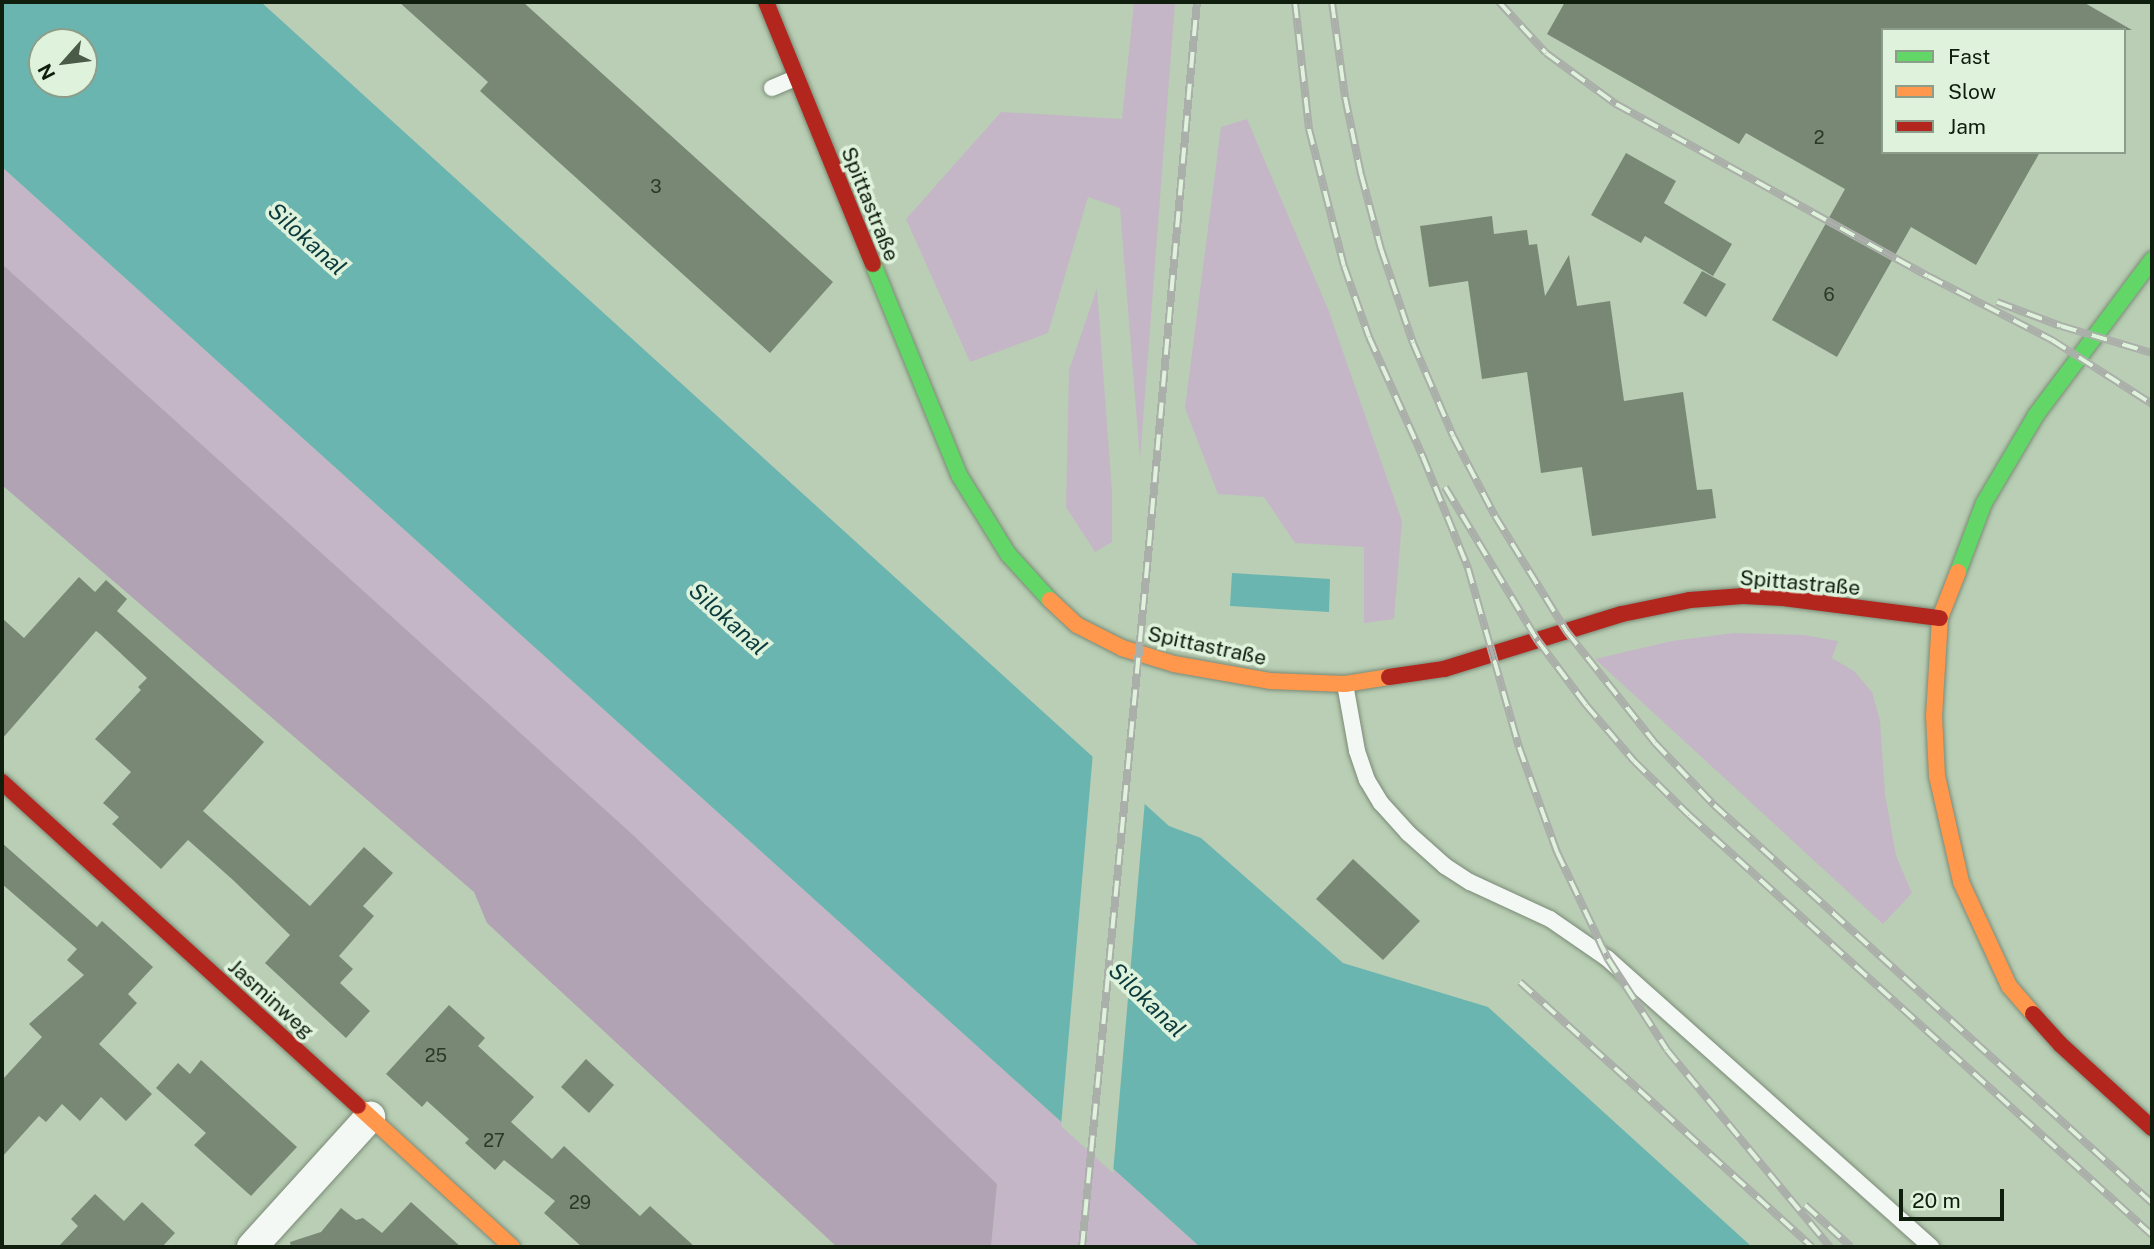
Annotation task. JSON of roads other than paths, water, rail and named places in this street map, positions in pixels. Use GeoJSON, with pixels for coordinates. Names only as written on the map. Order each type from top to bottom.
{"type":"FeatureCollection","features":[{"type":"Feature","properties":{"kind":"street","name":"Spittastraße"},"geometry":{"type":"LineString","coordinates":[[766,2],[960,475],[1007,554],[1035,587],[1077,625],[1122,648],[1174,664],[1270,681],[1345,684],[1444,669],[1622,614],[1690,600],[1743,596],[1783,598],[1940,618]]}},
{"type":"Feature","properties":{"kind":"street"},"geometry":{"type":"LineString","coordinates":[[2152,260],[2036,415],[1984,503],[1940,618],[1934,715],[1937,776],[1961,882],[2009,986],[2060,1044],[2152,1128]]}},
{"type":"Feature","properties":{"kind":"street","name":"Jasminweg"},"geometry":{"type":"LineString","coordinates":[[2,782],[512,1247]]}},
{"type":"Feature","properties":{"kind":"street"},"geometry":{"type":"LineString","coordinates":[[252,1247],[370,1117]]}},
{"type":"Feature","properties":{"kind":"lane"},"geometry":{"type":"LineString","coordinates":[[772,88],[796,78]]}},
{"type":"Feature","properties":{"kind":"lane"},"geometry":{"type":"LineString","coordinates":[[1345,684],[1357,751],[1367,780],[1381,803],[1408,834],[1469,882],[1550,919],[1608,959],[1931,1247]]}},
{"type":"Feature","properties":{"kind":"water","name":"Silokanal"},"geometry":{"type":"Polygon","coordinates":[[[2,2],[261,2],[1169,826],[1201,838],[1343,963],[1488,1007],[1752,1247],[1200,1247],[2,167],[2,2]]]}},
{"type":"Feature","properties":{"kind":"water"},"geometry":{"type":"Polygon","coordinates":[[[1232,573],[1330,579],[1329,612],[1230,606],[1232,573]]]}},
{"type":"Feature","properties":{"kind":"railway"},"geometry":{"type":"LineString","coordinates":[[1082,1247],[1149,546],[1197,2]]}},
{"type":"Feature","properties":{"kind":"railway"},"geometry":{"type":"LineString","coordinates":[[1295,2],[1309,129],[1344,266],[1369,337],[1423,457],[1468,568],[1519,747],[1557,852],[1608,959],[1667,1050],[1830,1247]]}},
{"type":"Feature","properties":{"kind":"railway"},"geometry":{"type":"LineString","coordinates":[[1332,2],[1345,97],[1361,174],[1381,249],[1413,343],[1453,436],[1495,516],[1567,632],[1655,743],[1714,805],[2152,1203]]}},
{"type":"Feature","properties":{"kind":"railway"},"geometry":{"type":"LineString","coordinates":[[1499,2],[1546,53],[1616,104],[1928,276],[2052,340],[2152,404]]}},
{"type":"Feature","properties":{"kind":"railway"},"geometry":{"type":"LineString","coordinates":[[1997,302],[2061,326],[2152,353]]}},
{"type":"Feature","properties":{"kind":"railway"},"geometry":{"type":"LineString","coordinates":[[1445,487],[1538,641],[1586,705],[1634,761],[1689,815],[2152,1235]]}},
{"type":"Feature","properties":{"kind":"railway"},"geometry":{"type":"LineString","coordinates":[[1520,982],[1812,1247]]}},
{"type":"Feature","properties":{"kind":"railway"},"geometry":{"type":"LineString","coordinates":[[1805,1205],[1851,1247]]}}]}
